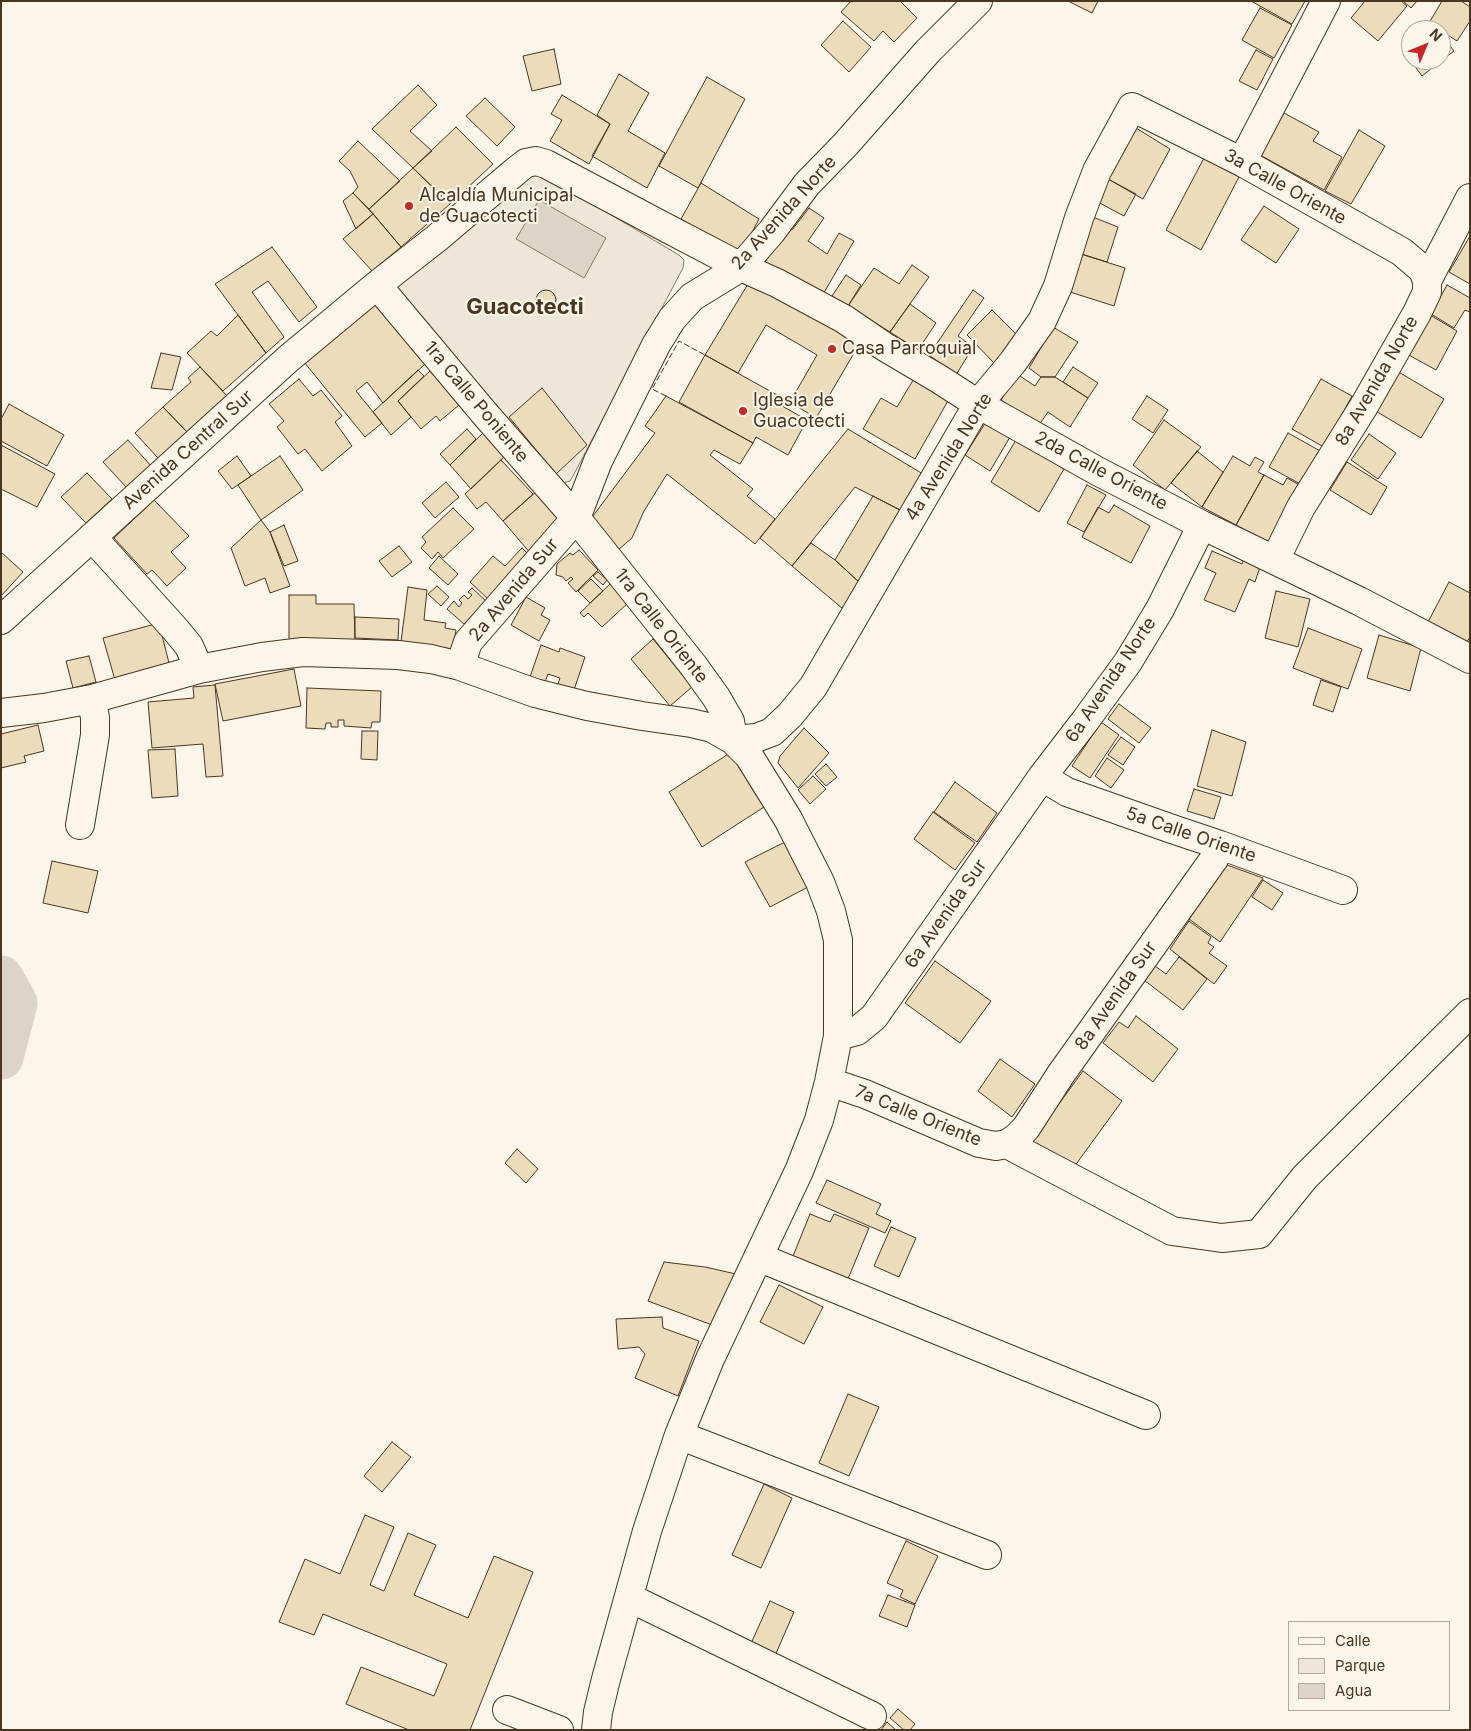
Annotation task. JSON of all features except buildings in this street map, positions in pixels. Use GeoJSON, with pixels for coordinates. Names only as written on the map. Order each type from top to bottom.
{"type":"FeatureCollection","features":[{"type":"Feature","properties":{"kind":"street","name":"2a Avenida Norte"},"geometry":{"type":"LineString","coordinates":[[576,518],[598,461],[656,345],[672,319],[692,296],[741,266],[772,231],[807,184],[928,51],[978,1]]}},
{"type":"Feature","properties":{"kind":"street"},"geometry":{"type":"LineString","coordinates":[[1242,162],[1326,1]]}},
{"type":"Feature","properties":{"kind":"street","name":"3a Calle Oriente"},"geometry":{"type":"LineString","coordinates":[[1132,107],[1242,162],[1402,252],[1423,270],[1426,281]]}},
{"type":"Feature","properties":{"kind":"street","name":"4a Avenida Norte"},"geometry":{"type":"LineString","coordinates":[[733,740],[756,738],[772,732],[790,715],[812,687],[978,404],[1013,362],[1042,321],[1058,286],[1079,218],[1097,171],[1132,107]]}},
{"type":"Feature","properties":{"kind":"street","name":"Avenida Central Sur"},"geometry":{"type":"LineString","coordinates":[[1,620],[288,359],[526,163],[536,161],[546,164]]}},
{"type":"Feature","properties":{"kind":"street","name":"2da Calle Oriente"},"geometry":{"type":"LineString","coordinates":[[546,164],[844,319],[885,347],[978,404],[1100,472],[1202,526],[1359,601],[1470,659]]}},
{"type":"Feature","properties":{"kind":"street","name":"8a Avenida Norte"},"geometry":{"type":"LineString","coordinates":[[1274,560],[1301,508],[1364,406],[1417,313],[1427,292],[1426,281],[1470,198]]}},
{"type":"Feature","properties":{"kind":"street","name":"1ra Calle Poniente"},"geometry":{"type":"LineString","coordinates":[[377,285],[485,414],[576,518]]}},
{"type":"Feature","properties":{"kind":"street","name":"2a Avenida Sur"},"geometry":{"type":"LineString","coordinates":[[460,666],[468,642],[576,518]]}},
{"type":"Feature","properties":{"kind":"street","name":"1ra Calle Oriente"},"geometry":{"type":"LineString","coordinates":[[576,518],[699,673],[730,721],[733,740]]}},
{"type":"Feature","properties":{"kind":"street","name":"6a Avenida Norte"},"geometry":{"type":"LineString","coordinates":[[1042,777],[1128,662],[1160,609],[1202,526]]}},
{"type":"Feature","properties":{"kind":"street"},"geometry":{"type":"LineString","coordinates":[[92,537],[189,646],[199,669]]}},
{"type":"Feature","properties":{"kind":"street"},"geometry":{"type":"LineString","coordinates":[[1,712],[44,708],[92,699],[199,669],[262,657],[303,652],[398,655],[431,659],[460,666],[535,693],[587,706],[712,728],[733,740],[749,756],[788,819],[806,852],[831,911],[838,940],[838,1036],[830,1082],[819,1120],[799,1171],[710,1359],[679,1435],[647,1531],[630,1598],[606,1679],[598,1712],[596,1730]]}},
{"type":"Feature","properties":{"kind":"street"},"geometry":{"type":"LineString","coordinates":[[80,825],[95,735],[96,718],[92,699]]}},
{"type":"Feature","properties":{"kind":"street","name":"5a Calle Oriente"},"geometry":{"type":"LineString","coordinates":[[1042,777],[1067,792],[1343,890]]}},
{"type":"Feature","properties":{"kind":"street","name":"6a Avenida Sur"},"geometry":{"type":"LineString","coordinates":[[838,1036],[857,1031],[874,1018],[1042,777]]}},
{"type":"Feature","properties":{"kind":"street","name":"8a Avenida Sur"},"geometry":{"type":"LineString","coordinates":[[1007,1144],[1026,1128],[1066,1066],[1214,859],[1220,845]]}},
{"type":"Feature","properties":{"kind":"street"},"geometry":{"type":"LineString","coordinates":[[1007,1144],[1172,1231],[1222,1238],[1258,1234],[1306,1177],[1470,1013]]}},
{"type":"Feature","properties":{"kind":"street","name":"7a Calle Oriente"},"geometry":{"type":"LineString","coordinates":[[830,1082],[866,1094],[979,1143],[996,1146],[1007,1144]]}},
{"type":"Feature","properties":{"kind":"street"},"geometry":{"type":"LineString","coordinates":[[758,1257],[1146,1416]]}},
{"type":"Feature","properties":{"kind":"street"},"geometry":{"type":"LineString","coordinates":[[679,1435],[987,1555]]}},
{"type":"Feature","properties":{"kind":"street"},"geometry":{"type":"LineString","coordinates":[[630,1598],[872,1716]]}},
{"type":"Feature","properties":{"kind":"street"},"geometry":{"type":"LineString","coordinates":[[507,1710],[559,1730]]}},
{"type":"Feature","properties":{"kind":"green space"},"geometry":{"type":"Polygon","coordinates":[[[542,174],[679,255],[684,260],[683,268],[573,476],[570,481],[563,483],[556,479],[399,293],[397,285],[529,175],[542,174]]]}},
{"type":"Feature","properties":{"kind":"water"},"geometry":{"type":"Polygon","coordinates":[[[539,200],[606,238],[584,278],[516,239],[539,200]]]}},
{"type":"Feature","properties":{"kind":"waterway"},"geometry":{"type":"LineString","coordinates":[[1,978],[15,1003],[1,1057]]}},
{"type":"Feature","properties":{"kind":"fence"},"geometry":{"type":"LineString","coordinates":[[666,396],[652,389],[679,341],[705,355]]}},
{"type":"Feature","properties":{"kind":"place","name":"Alcaldía Municipal de Guacotecti"},"geometry":{"type":"Point","coordinates":[409,206]}},
{"type":"Feature","properties":{"kind":"place","name":"Casa Parroquial"},"geometry":{"type":"Point","coordinates":[832,349]}},
{"type":"Feature","properties":{"kind":"place","name":"Iglesia de Guacotecti"},"geometry":{"type":"Point","coordinates":[743,411]}},
{"type":"Feature","properties":{"kind":"district","name":"Guacotecti"},"geometry":{"type":"Point","coordinates":[525,307]}}]}
